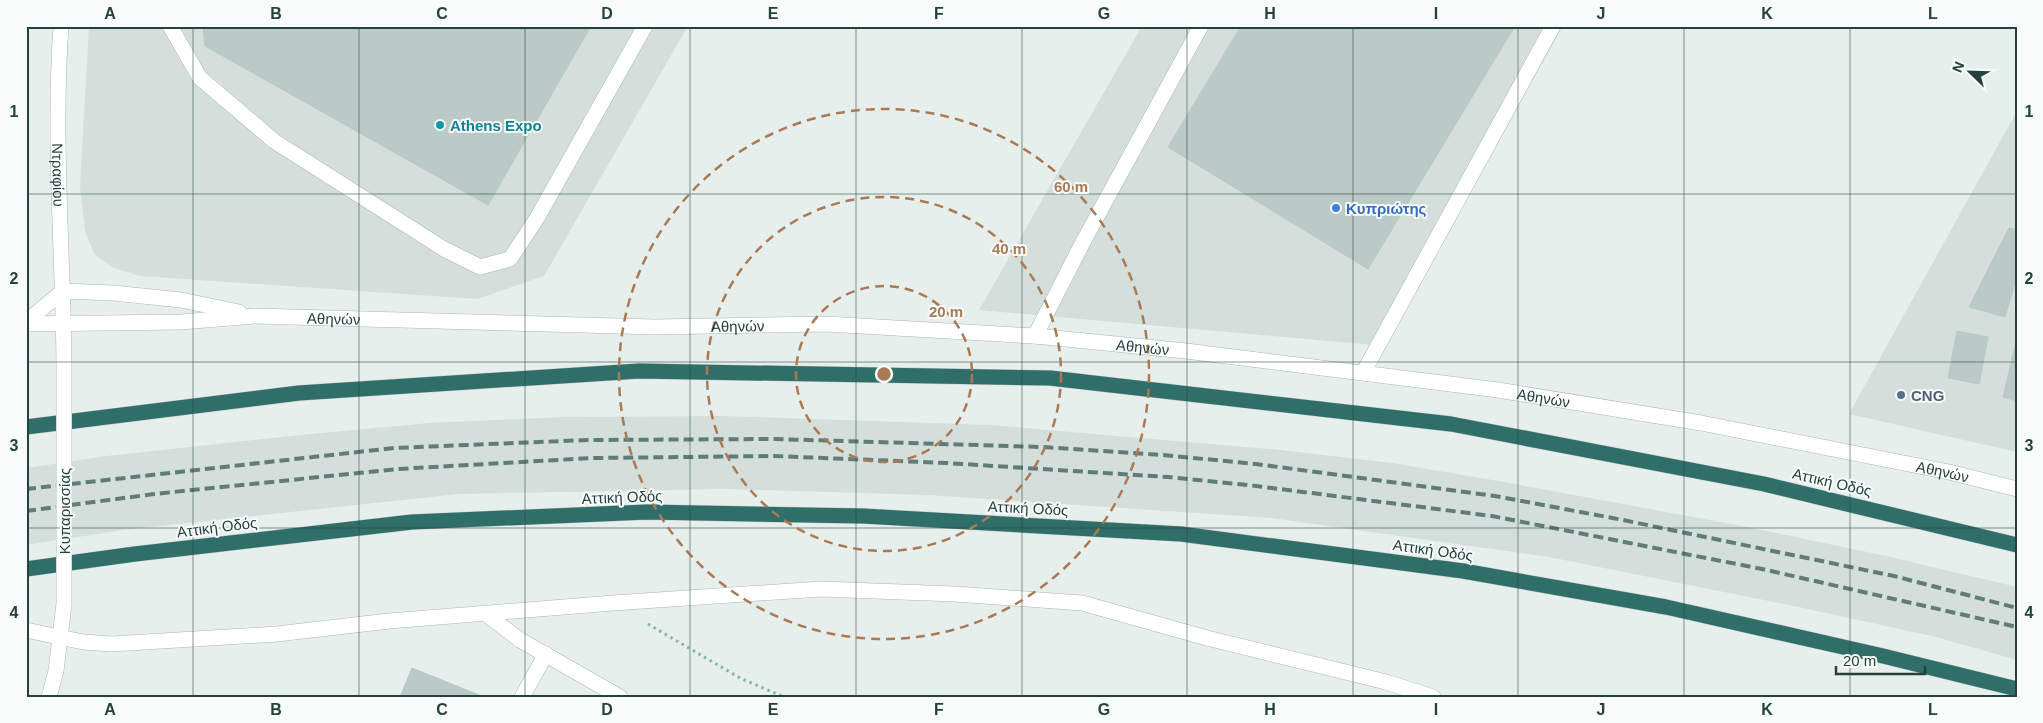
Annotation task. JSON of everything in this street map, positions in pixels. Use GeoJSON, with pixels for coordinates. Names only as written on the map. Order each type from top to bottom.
{"type":"FeatureCollection","features":[{"type":"Feature","properties":{"kind":"highway","name":"Αττική Οδός"},"geometry":{"type":"LineString","coordinates":[[26,427],[298,393],[639,371],[1050,378],[1452,424],[1764,484],[2017,544]]}},
{"type":"Feature","properties":{"kind":"highway","name":"Αττική Οδός"},"geometry":{"type":"LineString","coordinates":[[26,569],[135,554],[412,522],[647,512],[863,516],[1171,534],[1463,571],[1666,607],[1883,656],[2017,689]]}},
{"type":"Feature","properties":{"kind":"street","name":"Ντραφίου"},"geometry":{"type":"LineString","coordinates":[[61,26],[57,120],[64,323]]}},
{"type":"Feature","properties":{"kind":"street"},"geometry":{"type":"LineString","coordinates":[[170,26],[200,78],[274,141],[444,249],[480,267],[510,259],[537,218],[645,26]]}},
{"type":"Feature","properties":{"kind":"street"},"geometry":{"type":"LineString","coordinates":[[1035,336],[1201,26]]}},
{"type":"Feature","properties":{"kind":"street"},"geometry":{"type":"LineString","coordinates":[[1363,373],[1553,26]]}},
{"type":"Feature","properties":{"kind":"street","name":"Αθηνών"},"geometry":{"type":"LineString","coordinates":[[26,323],[63,291],[113,293],[181,300],[256,316]]}},
{"type":"Feature","properties":{"kind":"street","name":"Αθηνών"},"geometry":{"type":"LineString","coordinates":[[26,323],[181,322],[256,316],[655,327],[826,324],[1035,336],[1186,351],[1498,390],[1701,423],[1949,472],[2017,488]]}},
{"type":"Feature","properties":{"kind":"street","name":"Κυπαρισσίας"},"geometry":{"type":"LineString","coordinates":[[49,697],[62,636],[64,604],[64,323]]}},
{"type":"Feature","properties":{"kind":"street"},"geometry":{"type":"LineString","coordinates":[[26,630],[62,636],[83,642],[112,644],[277,634],[389,621],[613,602],[821,589],[955,594],[1082,603],[1207,638],[1386,682],[1433,697]]}},
{"type":"Feature","properties":{"kind":"street"},"geometry":{"type":"LineString","coordinates":[[486,614],[520,640],[620,697]]}},
{"type":"Feature","properties":{"kind":"street"},"geometry":{"type":"LineString","coordinates":[[522,697],[546,654]]}},
{"type":"Feature","properties":{"kind":"path"},"geometry":{"type":"LineString","coordinates":[[647,623],[740,678],[784,697]]}},
{"type":"Feature","properties":{"kind":"shaded area"},"geometry":{"type":"Polygon","coordinates":[[[89,26],[688,26],[544,276],[477,299],[140,276],[114,268],[95,255],[85,232],[80,187],[89,26]]]}},
{"type":"Feature","properties":{"kind":"shaded area"},"geometry":{"type":"Polygon","coordinates":[[[1142,26],[1563,26],[1385,346],[979,310],[1142,26]]]}},
{"type":"Feature","properties":{"kind":"shaded area"},"geometry":{"type":"Polygon","coordinates":[[[2017,111],[2017,452],[1849,414],[2017,111]]]}},
{"type":"Feature","properties":{"kind":"shaded area"},"geometry":{"type":"Polygon","coordinates":[[[724,416],[991,425],[1281,450],[1392,463],[1742,526],[1882,555],[2017,587],[2017,660],[1936,637],[1794,606],[1549,557],[1271,518],[928,495],[724,489],[459,494],[123,530],[26,545],[26,468],[107,456],[429,423],[563,417],[724,416]]]}},
{"type":"Feature","properties":{"kind":"building","name":"Athens Expo"},"geometry":{"type":"Polygon","coordinates":[[[203,26],[591,26],[488,205],[205,46],[203,26]]]}},
{"type":"Feature","properties":{"kind":"building","name":"Κυπριώτης"},"geometry":{"type":"Polygon","coordinates":[[[1241,26],[1515,26],[1368,269],[1168,147],[1241,26]]]}},
{"type":"Feature","properties":{"kind":"building"},"geometry":{"type":"Polygon","coordinates":[[[2009,228],[2017,230],[2017,276],[2005,317],[1969,307],[2009,228]]]}},
{"type":"Feature","properties":{"kind":"building"},"geometry":{"type":"Polygon","coordinates":[[[1957,331],[1988,337],[1979,384],[1948,378],[1957,331]]]}},
{"type":"Feature","properties":{"kind":"building"},"geometry":{"type":"Polygon","coordinates":[[[2017,337],[2017,401],[2003,397],[2017,337]]]}},
{"type":"Feature","properties":{"kind":"building"},"geometry":{"type":"Polygon","coordinates":[[[412,668],[484,697],[400,697],[412,668]]]}},
{"type":"Feature","properties":{"kind":"railway"},"geometry":{"type":"LineString","coordinates":[[26,489],[394,448],[588,440],[775,439],[1042,447],[1163,455],[1256,464],[1495,496],[1623,520],[1894,576],[2017,608]]}},
{"type":"Feature","properties":{"kind":"railway"},"geometry":{"type":"LineString","coordinates":[[26,511],[154,494],[398,469],[592,458],[774,456],[947,463],[1168,477],[1256,486],[1492,516],[1762,569],[2017,627]]}},
{"type":"Feature","properties":{"kind":"place","name":"Athens Expo"},"geometry":{"type":"Point","coordinates":[440,125]}},
{"type":"Feature","properties":{"kind":"place","name":"Κυπριώτης"},"geometry":{"type":"Point","coordinates":[1336,208]}},
{"type":"Feature","properties":{"kind":"place","name":"CNG"},"geometry":{"type":"Point","coordinates":[1901,395]}}]}
